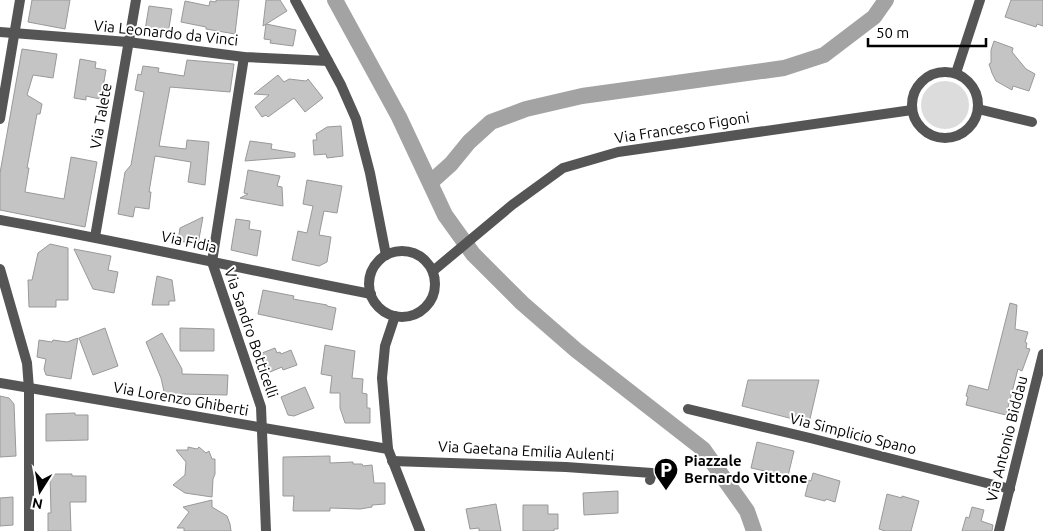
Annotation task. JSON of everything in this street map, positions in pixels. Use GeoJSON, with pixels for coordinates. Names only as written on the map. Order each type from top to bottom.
{"type":"FeatureCollection","features":[{"type":"Feature","properties":{"kind":"street"},"geometry":{"type":"LineString","coordinates":[[0,119],[20,0]]}},
{"type":"Feature","properties":{"kind":"street","name":"Via Talete"},"geometry":{"type":"LineString","coordinates":[[95,237],[136,0]]}},
{"type":"Feature","properties":{"kind":"street"},"geometry":{"type":"LineString","coordinates":[[295,0],[342,84],[356,119],[370,173],[386,255]]}},
{"type":"Feature","properties":{"kind":"street"},"geometry":{"type":"LineString","coordinates":[[956,74],[980,0]]}},
{"type":"Feature","properties":{"kind":"street","name":"Via Leonardo da Vinci"},"geometry":{"type":"LineString","coordinates":[[0,32],[128,42],[244,57],[328,61]]}},
{"type":"Feature","properties":{"kind":"street","name":"Via Sandro Botticelli"},"geometry":{"type":"LineString","coordinates":[[244,57],[212,262],[261,407],[266,531]]}},
{"type":"Feature","properties":{"kind":"street"},"geometry":{"type":"LineString","coordinates":[[945,72],[956,74],[966,79],[973,88],[977,98],[978,109],[975,119],[969,128],[956,136],[940,138],[930,134],[915,120],[912,110],[912,99],[916,88],[924,79],[933,74],[945,72]]}},
{"type":"Feature","properties":{"kind":"street"},"geometry":{"type":"LineString","coordinates":[[978,109],[1032,122]]}},
{"type":"Feature","properties":{"kind":"street","name":"Via Francesco Figoni"},"geometry":{"type":"LineString","coordinates":[[433,271],[512,205],[563,168],[618,152],[912,110]]}},
{"type":"Feature","properties":{"kind":"street","name":"Via Fidia"},"geometry":{"type":"LineString","coordinates":[[0,220],[95,237],[371,294]]}},
{"type":"Feature","properties":{"kind":"street"},"geometry":{"type":"LineString","coordinates":[[397,251],[409,251],[419,255],[433,271],[435,286],[431,301],[424,309],[415,314],[395,316],[385,312],[376,304],[371,294],[369,283],[372,272],[378,262],[386,255],[397,251]]}},
{"type":"Feature","properties":{"kind":"street"},"geometry":{"type":"LineString","coordinates":[[0,269],[28,363],[29,531]]}},
{"type":"Feature","properties":{"kind":"street"},"geometry":{"type":"LineString","coordinates":[[395,316],[385,346],[382,378],[388,449],[420,531]]}},
{"type":"Feature","properties":{"kind":"street","name":"Via Antonio Biddau"},"geometry":{"type":"LineString","coordinates":[[999,531],[1040,380],[1043,354]]}},
{"type":"Feature","properties":{"kind":"street","name":"Via Lorenzo Ghiberti"},"geometry":{"type":"LineString","coordinates":[[0,383],[388,449]]}},
{"type":"Feature","properties":{"kind":"street","name":"Via Simplicio Spano"},"geometry":{"type":"LineString","coordinates":[[688,409],[1010,489]]}},
{"type":"Feature","properties":{"kind":"street","name":"Via Gaetana Emilia Aulenti"},"geometry":{"type":"LineString","coordinates":[[392,461],[566,467],[652,473],[650,480]]}},
{"type":"Feature","properties":{"kind":"shaded area"},"geometry":{"type":"Polygon","coordinates":[[[940,81],[950,81],[959,85],[965,91],[968,96],[968,114],[959,125],[950,129],[940,129],[931,125],[925,119],[921,110],[921,100],[925,91],[931,85],[940,81]]]}},
{"type":"Feature","properties":{"kind":"building"},"geometry":{"type":"Polygon","coordinates":[[[32,0],[70,0],[65,29],[28,22],[32,0]]]}},
{"type":"Feature","properties":{"kind":"building"},"geometry":{"type":"Polygon","coordinates":[[[216,0],[239,0],[235,34],[181,22],[185,1],[209,6],[210,1],[216,2],[216,0]]]}},
{"type":"Feature","properties":{"kind":"building"},"geometry":{"type":"Polygon","coordinates":[[[266,0],[280,0],[287,11],[263,26],[266,0]]]}},
{"type":"Feature","properties":{"kind":"building"},"geometry":{"type":"Polygon","coordinates":[[[1011,0],[1043,0],[1043,26],[1037,24],[1036,27],[1005,17],[1011,0]]]}},
{"type":"Feature","properties":{"kind":"building"},"geometry":{"type":"Polygon","coordinates":[[[149,6],[172,9],[168,34],[145,30],[149,6]]]}},
{"type":"Feature","properties":{"kind":"building"},"geometry":{"type":"Polygon","coordinates":[[[266,24],[296,30],[293,46],[270,43],[271,40],[264,39],[266,24]]]}},
{"type":"Feature","properties":{"kind":"building"},"geometry":{"type":"Polygon","coordinates":[[[994,41],[1013,48],[1012,52],[1026,69],[1035,74],[1029,91],[1013,86],[1012,90],[996,81],[989,64],[991,63],[991,50],[994,41]]]}},
{"type":"Feature","properties":{"kind":"building"},"geometry":{"type":"Polygon","coordinates":[[[22,49],[57,54],[53,78],[33,75],[27,95],[42,104],[40,114],[37,114],[27,168],[29,168],[25,192],[64,199],[71,157],[97,162],[85,227],[0,210],[0,173],[22,49]]]}},
{"type":"Feature","properties":{"kind":"building"},"geometry":{"type":"Polygon","coordinates":[[[80,59],[96,62],[95,68],[106,70],[103,87],[107,88],[105,100],[86,96],[86,100],[74,98],[80,59]]]}},
{"type":"Feature","properties":{"kind":"building"},"geometry":{"type":"Polygon","coordinates":[[[187,60],[234,64],[230,92],[170,87],[159,146],[186,149],[187,140],[209,142],[205,185],[188,182],[191,162],[155,156],[149,192],[151,192],[149,209],[135,207],[133,217],[118,214],[125,172],[131,165],[144,92],[135,90],[138,74],[141,75],[143,66],[159,68],[158,72],[184,76],[187,60]]]}},
{"type":"Feature","properties":{"kind":"building"},"geometry":{"type":"Polygon","coordinates":[[[278,75],[284,82],[289,79],[306,81],[308,79],[323,98],[305,112],[294,98],[268,117],[266,115],[262,117],[255,107],[269,95],[254,94],[278,75]]]}},
{"type":"Feature","properties":{"kind":"building"},"geometry":{"type":"Polygon","coordinates":[[[341,126],[343,156],[327,158],[326,154],[314,155],[313,140],[317,140],[316,134],[327,127],[341,126]]]}},
{"type":"Feature","properties":{"kind":"building"},"geometry":{"type":"Polygon","coordinates":[[[250,141],[272,144],[271,149],[295,153],[295,157],[245,161],[250,141]]]}},
{"type":"Feature","properties":{"kind":"building"},"geometry":{"type":"Polygon","coordinates":[[[248,170],[280,176],[277,186],[282,187],[283,206],[240,198],[248,194],[244,193],[248,170]]]}},
{"type":"Feature","properties":{"kind":"building"},"geometry":{"type":"Polygon","coordinates":[[[307,180],[342,186],[337,213],[324,211],[319,235],[331,237],[327,262],[319,266],[292,260],[298,231],[307,233],[313,206],[303,204],[307,180]]]}},
{"type":"Feature","properties":{"kind":"building"},"geometry":{"type":"Polygon","coordinates":[[[203,217],[198,244],[178,241],[180,228],[203,217]]]}},
{"type":"Feature","properties":{"kind":"building"},"geometry":{"type":"Polygon","coordinates":[[[236,219],[250,221],[249,229],[261,231],[257,256],[231,250],[236,219]]]}},
{"type":"Feature","properties":{"kind":"building"},"geometry":{"type":"Polygon","coordinates":[[[50,244],[68,248],[68,300],[56,300],[56,307],[29,307],[28,280],[32,280],[38,253],[50,244]]]}},
{"type":"Feature","properties":{"kind":"building"},"geometry":{"type":"Polygon","coordinates":[[[74,249],[111,256],[108,270],[118,272],[114,293],[93,289],[74,249]]]}},
{"type":"Feature","properties":{"kind":"building"},"geometry":{"type":"Polygon","coordinates":[[[157,276],[172,280],[175,301],[169,301],[169,305],[152,305],[157,276]]]}},
{"type":"Feature","properties":{"kind":"building"},"geometry":{"type":"Polygon","coordinates":[[[263,290],[294,296],[293,299],[336,308],[332,330],[258,314],[263,290]]]}},
{"type":"Feature","properties":{"kind":"building"},"geometry":{"type":"Polygon","coordinates":[[[1010,303],[1017,305],[1015,329],[1028,332],[1025,342],[1027,343],[1026,348],[1030,349],[1022,371],[1018,369],[1006,415],[966,405],[968,397],[966,396],[969,385],[988,390],[1010,303]]]}},
{"type":"Feature","properties":{"kind":"building"},"geometry":{"type":"Polygon","coordinates":[[[105,328],[118,366],[93,375],[79,338],[105,328]]]}},
{"type":"Feature","properties":{"kind":"building"},"geometry":{"type":"Polygon","coordinates":[[[180,328],[214,329],[214,351],[180,351],[180,328]]]}},
{"type":"Feature","properties":{"kind":"building"},"geometry":{"type":"Polygon","coordinates":[[[162,333],[182,369],[182,374],[228,375],[227,395],[182,394],[182,397],[165,396],[161,378],[146,342],[162,333]]]}},
{"type":"Feature","properties":{"kind":"building"},"geometry":{"type":"Polygon","coordinates":[[[78,338],[71,379],[46,375],[44,369],[46,359],[37,357],[39,340],[67,342],[78,338]]]}},
{"type":"Feature","properties":{"kind":"building"},"geometry":{"type":"Polygon","coordinates":[[[325,345],[355,351],[352,378],[363,379],[362,393],[367,394],[367,408],[370,408],[370,423],[345,423],[340,408],[340,393],[330,393],[332,376],[321,374],[325,345]]]}},
{"type":"Feature","properties":{"kind":"building"},"geometry":{"type":"Polygon","coordinates":[[[275,348],[277,353],[280,352],[281,354],[291,350],[297,365],[283,370],[282,367],[270,372],[262,353],[275,348]]]}},
{"type":"Feature","properties":{"kind":"building"},"geometry":{"type":"Polygon","coordinates":[[[748,380],[819,380],[809,423],[742,406],[748,380]]]}},
{"type":"Feature","properties":{"kind":"building"},"geometry":{"type":"Polygon","coordinates":[[[305,387],[314,408],[294,416],[288,415],[281,397],[305,387]]]}},
{"type":"Feature","properties":{"kind":"building"},"geometry":{"type":"Polygon","coordinates":[[[0,396],[9,398],[14,404],[16,456],[0,457],[0,396]]]}},
{"type":"Feature","properties":{"kind":"building"},"geometry":{"type":"Polygon","coordinates":[[[75,413],[75,415],[88,415],[88,440],[46,441],[46,414],[75,413]]]}},
{"type":"Feature","properties":{"kind":"building"},"geometry":{"type":"Polygon","coordinates":[[[757,442],[794,451],[788,476],[751,468],[757,442]]]}},
{"type":"Feature","properties":{"kind":"building"},"geometry":{"type":"Polygon","coordinates":[[[188,447],[197,449],[199,447],[206,453],[209,451],[212,459],[215,459],[212,497],[185,493],[173,485],[185,475],[186,462],[176,450],[188,450],[188,447]]]}},
{"type":"Feature","properties":{"kind":"building"},"geometry":{"type":"Polygon","coordinates":[[[330,456],[330,463],[353,462],[353,464],[362,464],[363,466],[372,465],[374,483],[385,483],[385,504],[372,505],[372,507],[360,509],[330,508],[330,511],[293,511],[294,496],[283,496],[283,457],[330,456]]]}},
{"type":"Feature","properties":{"kind":"building"},"geometry":{"type":"Polygon","coordinates":[[[813,473],[840,481],[835,502],[805,496],[813,473]]]}},
{"type":"Feature","properties":{"kind":"building"},"geometry":{"type":"Polygon","coordinates":[[[50,474],[86,476],[86,502],[70,502],[71,531],[48,531],[48,513],[51,513],[50,474]]]}},
{"type":"Feature","properties":{"kind":"building"},"geometry":{"type":"Polygon","coordinates":[[[618,491],[618,513],[584,515],[583,493],[618,491]]]}},
{"type":"Feature","properties":{"kind":"building"},"geometry":{"type":"Polygon","coordinates":[[[887,494],[919,501],[911,531],[885,531],[879,529],[887,494]]]}},
{"type":"Feature","properties":{"kind":"building"},"geometry":{"type":"Polygon","coordinates":[[[13,497],[13,525],[0,526],[0,498],[13,497]]]}},
{"type":"Feature","properties":{"kind":"building"},"geometry":{"type":"Polygon","coordinates":[[[212,500],[212,507],[227,516],[231,531],[184,531],[184,528],[177,528],[189,512],[183,507],[212,500]]]}},
{"type":"Feature","properties":{"kind":"building"},"geometry":{"type":"Polygon","coordinates":[[[496,504],[501,531],[479,531],[479,528],[470,529],[466,509],[496,504]]]}},
{"type":"Feature","properties":{"kind":"building"},"geometry":{"type":"Polygon","coordinates":[[[523,505],[548,505],[548,514],[558,514],[558,529],[554,529],[554,531],[523,531],[523,505]]]}},
{"type":"Feature","properties":{"kind":"building"},"geometry":{"type":"Polygon","coordinates":[[[972,507],[984,510],[981,521],[993,525],[992,531],[962,531],[966,517],[969,518],[972,507]]]}},
{"type":"Feature","properties":{"kind":"waterway"},"geometry":{"type":"LineString","coordinates":[[335,0],[399,117],[445,215],[473,254],[522,303],[576,350],[703,449],[747,511],[754,531]]}},
{"type":"Feature","properties":{"kind":"waterway"},"geometry":{"type":"LineString","coordinates":[[431,182],[491,122],[526,109],[582,96],[784,68],[824,55],[874,17],[886,0]]}},
{"type":"Feature","properties":{"kind":"place","name":"Piazzale Bernardo Vittone"},"geometry":{"type":"Point","coordinates":[666,491]}}]}
